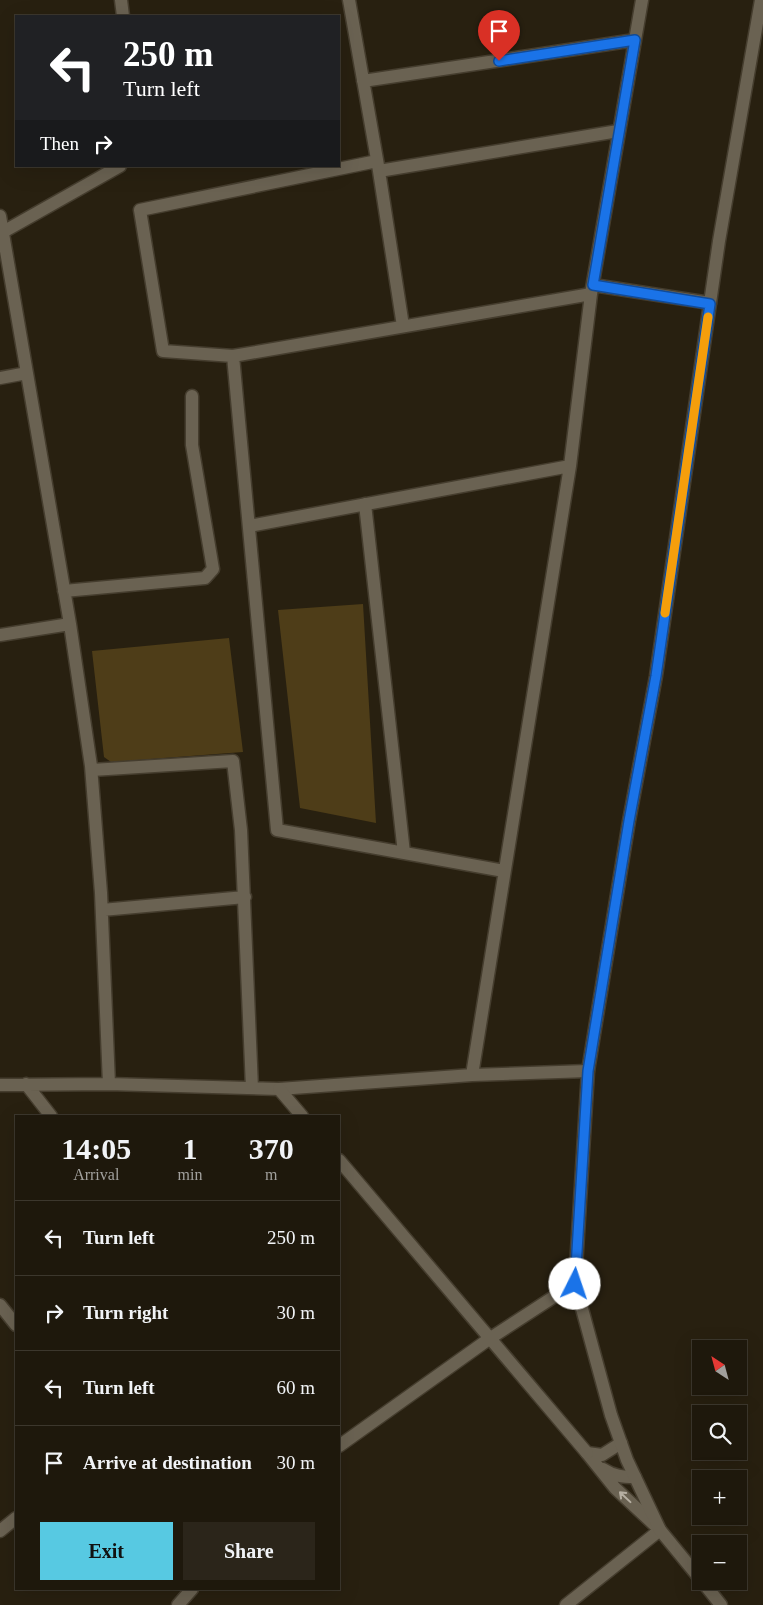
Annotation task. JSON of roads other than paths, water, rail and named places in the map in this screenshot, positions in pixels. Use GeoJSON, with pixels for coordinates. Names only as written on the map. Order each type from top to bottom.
{"type":"FeatureCollection","features":[{"type":"Feature","properties":{"kind":"street"},"geometry":{"type":"LineString","coordinates":[[121,0],[123,15]]}},
{"type":"Feature","properties":{"kind":"street"},"geometry":{"type":"LineString","coordinates":[[349,0],[403,326]]}},
{"type":"Feature","properties":{"kind":"street"},"geometry":{"type":"LineString","coordinates":[[472,1075],[570,466],[592,289],[642,0]]}},
{"type":"Feature","properties":{"kind":"street"},"geometry":{"type":"LineString","coordinates":[[660,1530],[635,1477],[611,1415],[575,1284],[588,1071],[629,821],[656,676],[710,304],[761,0]]}},
{"type":"Feature","properties":{"kind":"street"},"geometry":{"type":"LineString","coordinates":[[363,81],[635,40]]}},
{"type":"Feature","properties":{"kind":"street"},"geometry":{"type":"LineString","coordinates":[[618,130],[378,166],[140,210],[163,351],[233,356],[403,326],[592,289],[710,304]]}},
{"type":"Feature","properties":{"kind":"street"},"geometry":{"type":"LineString","coordinates":[[3,232],[118,167]]}},
{"type":"Feature","properties":{"kind":"street"},"geometry":{"type":"LineString","coordinates":[[0,216],[70,624],[92,770],[102,910],[109,1084]]}},
{"type":"Feature","properties":{"kind":"street"},"geometry":{"type":"LineString","coordinates":[[233,356],[277,830],[504,871]]}},
{"type":"Feature","properties":{"kind":"street"},"geometry":{"type":"LineString","coordinates":[[0,378],[27,373]]}},
{"type":"Feature","properties":{"kind":"street"},"geometry":{"type":"LineString","coordinates":[[64,591],[205,578],[213,569],[192,445],[192,396]]}},
{"type":"Feature","properties":{"kind":"street"},"geometry":{"type":"LineString","coordinates":[[249,526],[570,466]]}},
{"type":"Feature","properties":{"kind":"street"},"geometry":{"type":"LineString","coordinates":[[364,504],[404,853]]}},
{"type":"Feature","properties":{"kind":"street"},"geometry":{"type":"LineString","coordinates":[[0,634],[70,624]]}},
{"type":"Feature","properties":{"kind":"street"},"geometry":{"type":"LineString","coordinates":[[92,770],[232,761],[241,830],[252,1088]]}},
{"type":"Feature","properties":{"kind":"street"},"geometry":{"type":"LineString","coordinates":[[102,910],[245,897]]}},
{"type":"Feature","properties":{"kind":"street"},"geometry":{"type":"LineString","coordinates":[[0,1084],[109,1084],[279,1089],[472,1075],[588,1071]]}},
{"type":"Feature","properties":{"kind":"street"},"geometry":{"type":"LineString","coordinates":[[26,1084],[50,1115]]}},
{"type":"Feature","properties":{"kind":"street"},"geometry":{"type":"LineString","coordinates":[[279,1089],[301,1115]]}},
{"type":"Feature","properties":{"kind":"street"},"geometry":{"type":"LineString","coordinates":[[340,1161],[616,1488],[660,1530],[692,1569]]}},
{"type":"Feature","properties":{"kind":"street"},"geometry":{"type":"LineString","coordinates":[[340,1445],[489,1339],[575,1284]]}},
{"type":"Feature","properties":{"kind":"street"},"geometry":{"type":"LineString","coordinates":[[0,1305],[15,1324]]}},
{"type":"Feature","properties":{"kind":"street"},"geometry":{"type":"LineString","coordinates":[[587,1453],[602,1455],[621,1443]]}},
{"type":"Feature","properties":{"kind":"street"},"geometry":{"type":"LineString","coordinates":[[587,1453],[612,1475],[635,1477]]}},
{"type":"Feature","properties":{"kind":"street"},"geometry":{"type":"LineString","coordinates":[[0,1531],[15,1519]]}},
{"type":"Feature","properties":{"kind":"street"},"geometry":{"type":"LineString","coordinates":[[566,1605],[660,1530]]}},
{"type":"Feature","properties":{"kind":"street"},"geometry":{"type":"LineString","coordinates":[[178,1605],[191,1590]]}},
{"type":"Feature","properties":{"kind":"street"},"geometry":{"type":"LineString","coordinates":[[709,1590],[721,1605]]}}]}
